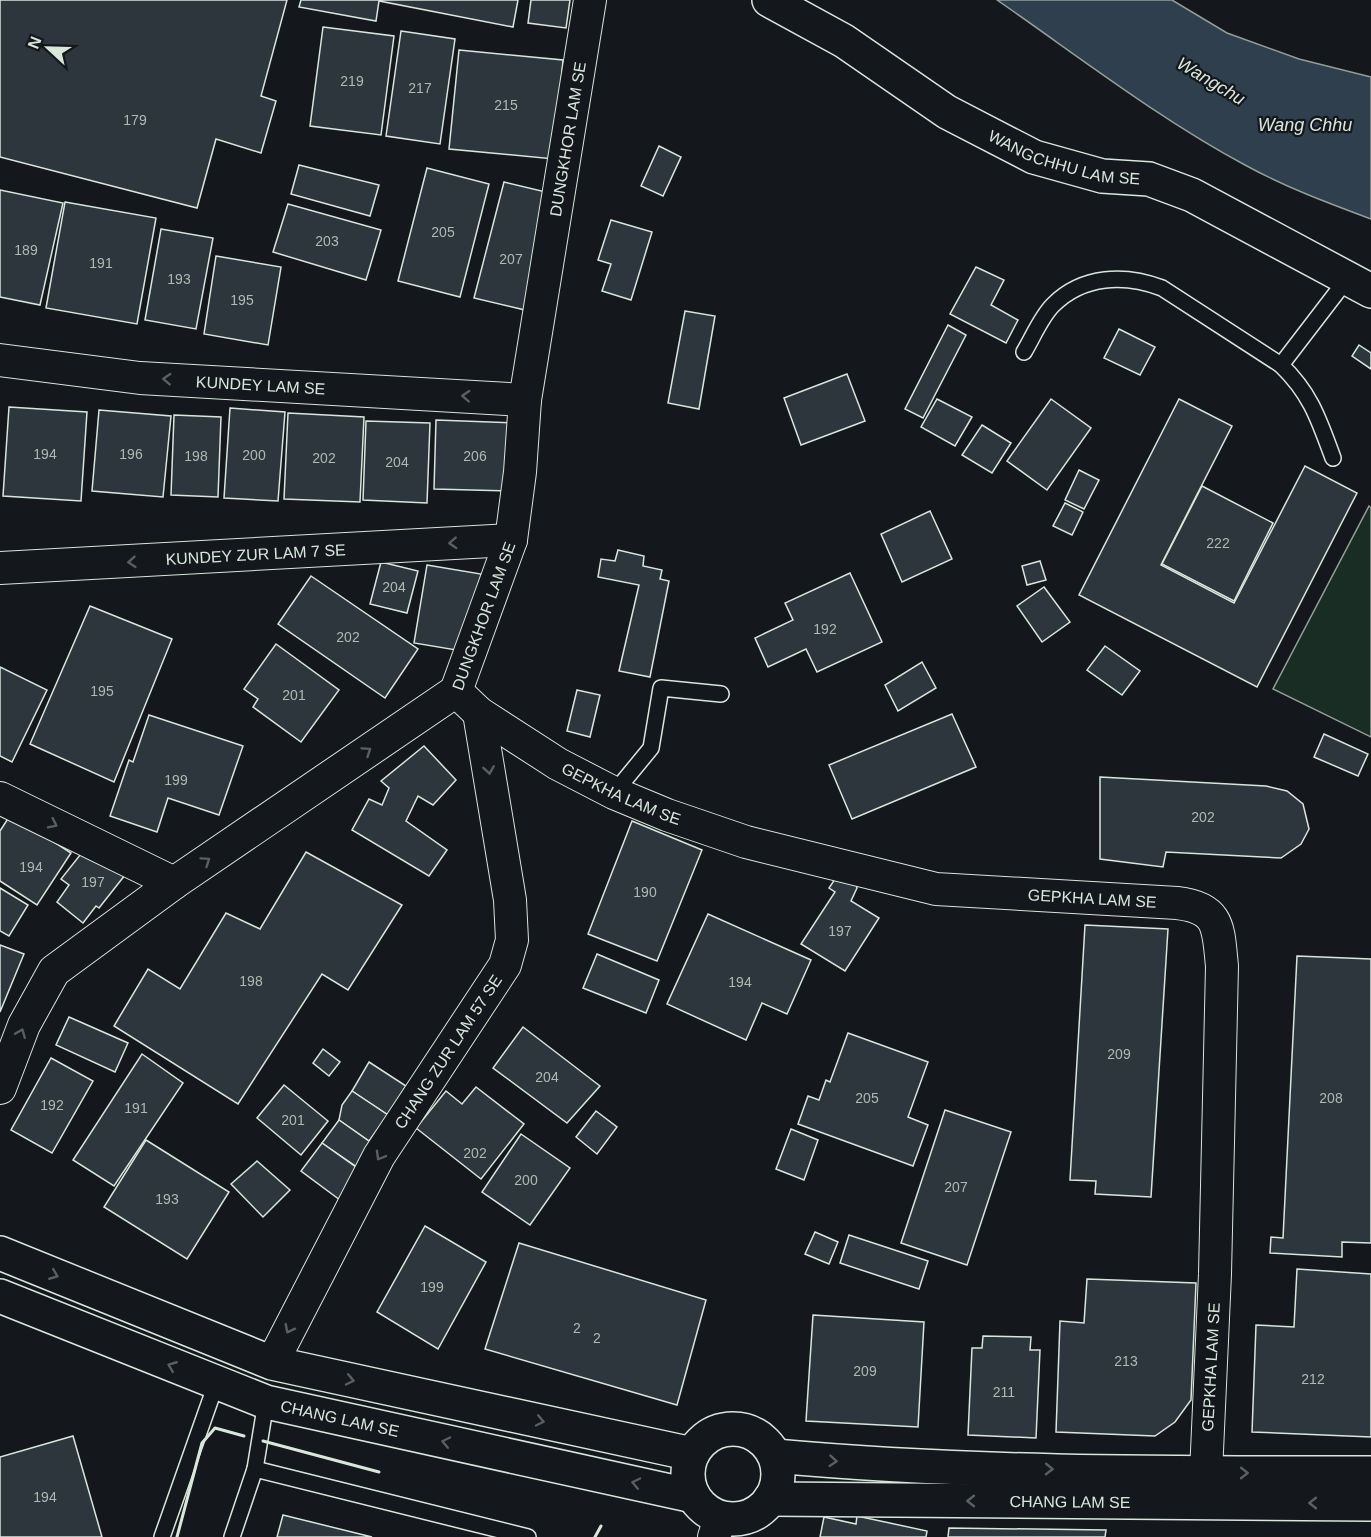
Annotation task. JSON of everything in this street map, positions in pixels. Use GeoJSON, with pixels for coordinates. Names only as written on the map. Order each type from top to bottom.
{"type":"FeatureCollection","features":[{"type":"Feature","properties":{"kind":"main road","name":"WANGCHHU LAM SE"},"geometry":{"type":"LineString","coordinates":[[769,0],[844,41],[947,112],[1034,157],[1102,176],[1149,179],[1192,195],[1359,285]]}},
{"type":"Feature","properties":{"kind":"main road"},"geometry":{"type":"LineString","coordinates":[[0,1253],[272,1363],[692,1454]]}},
{"type":"Feature","properties":{"kind":"main road","name":"CHANG LAM SE"},"geometry":{"type":"LineString","coordinates":[[0,1296],[266,1402],[693,1496]]}},
{"type":"Feature","properties":{"kind":"main road"},"geometry":{"type":"LineString","coordinates":[[732,1429],[748,1431],[762,1440],[775,1456],[778,1476],[770,1499],[753,1514],[717,1527],[693,1496],[688,1483],[688,1468],[692,1454],[702,1441],[716,1432],[732,1429]]}},
{"type":"Feature","properties":{"kind":"main road","name":"CHANG LAM SE"},"geometry":{"type":"LineString","coordinates":[[775,1456],[862,1464],[1206,1473],[1371,1473]]}},
{"type":"Feature","properties":{"kind":"main road","name":"CHANG LAM SE"},"geometry":{"type":"LineString","coordinates":[[770,1499],[1371,1504]]}},
{"type":"Feature","properties":{"kind":"street","name":"DUNGKHOR LAM SE"},"geometry":{"type":"LineString","coordinates":[[0,1088],[24,1025],[54,970],[174,883],[456,691],[511,540],[520,472],[525,400],[590,0]]}},
{"type":"Feature","properties":{"kind":"street","name":"KUNDEY LAM SE"},"geometry":{"type":"LineString","coordinates":[[0,360],[140,378],[525,400]]}},
{"type":"Feature","properties":{"kind":"street","name":"KUNDEY ZUR LAM 7 SE"},"geometry":{"type":"LineString","coordinates":[[0,568],[511,540]]}},
{"type":"Feature","properties":{"kind":"street","name":"GEPKHA LAM SE"},"geometry":{"type":"LineString","coordinates":[[456,691],[479,713],[558,764],[614,793],[667,815],[746,842],[936,889],[1177,903],[1194,905],[1211,916],[1215,921],[1222,966],[1215,1274],[1206,1473]]}},
{"type":"Feature","properties":{"kind":"street","name":"CHANG ZUR LAM 57 SE"},"geometry":{"type":"LineString","coordinates":[[272,1363],[379,1156],[505,964],[512,939],[510,900],[479,713]]}},
{"type":"Feature","properties":{"kind":"street"},"geometry":{"type":"LineString","coordinates":[[0,798],[174,883]]}},
{"type":"Feature","properties":{"kind":"lane"},"geometry":{"type":"LineString","coordinates":[[1023,352],[1052,306],[1069,292],[1085,283],[1116,279],[1142,281],[1162,288],[1281,365],[1298,381],[1314,406],[1333,458]]}},
{"type":"Feature","properties":{"kind":"lane"},"geometry":{"type":"LineString","coordinates":[[1281,365],[1359,285]]}},
{"type":"Feature","properties":{"kind":"lane"},"geometry":{"type":"LineString","coordinates":[[614,793],[651,748],[661,688],[721,694]]}},
{"type":"Feature","properties":{"kind":"lane"},"geometry":{"type":"LineString","coordinates":[[162,1537],[216,1384]]}},
{"type":"Feature","properties":{"kind":"lane"},"geometry":{"type":"LineString","coordinates":[[232,1537],[255,1469],[266,1402]]}},
{"type":"Feature","properties":{"kind":"lane"},"geometry":{"type":"LineString","coordinates":[[255,1469],[528,1537]]}},
{"type":"Feature","properties":{"kind":"green space"},"geometry":{"type":"Polygon","coordinates":[[[1369,506],[1371,508],[1371,737],[1273,689],[1369,506]]]}},
{"type":"Feature","properties":{"kind":"water","name":"Wang Chhu"},"geometry":{"type":"Polygon","coordinates":[[[997,0],[1172,0],[1227,33],[1299,59],[1371,77],[1371,219],[1276,180],[1213,147],[1119,86],[997,0]]]}},
{"type":"Feature","properties":{"kind":"building"},"geometry":{"type":"Polygon","coordinates":[[[0,0],[287,0],[261,96],[276,101],[261,153],[216,139],[197,208],[0,157],[0,0]]]}},
{"type":"Feature","properties":{"kind":"building"},"geometry":{"type":"Polygon","coordinates":[[[301,0],[518,0],[513,27],[379,1],[376,21],[299,7],[301,0]]]}},
{"type":"Feature","properties":{"kind":"building"},"geometry":{"type":"Polygon","coordinates":[[[531,0],[570,0],[566,28],[528,23],[531,0]]]}},
{"type":"Feature","properties":{"kind":"building"},"geometry":{"type":"Polygon","coordinates":[[[323,27],[394,36],[381,135],[310,126],[323,27]]]}},
{"type":"Feature","properties":{"kind":"building"},"geometry":{"type":"Polygon","coordinates":[[[401,31],[455,39],[440,144],[386,136],[401,31]]]}},
{"type":"Feature","properties":{"kind":"building"},"geometry":{"type":"Polygon","coordinates":[[[459,50],[563,60],[554,159],[449,149],[459,50]]]}},
{"type":"Feature","properties":{"kind":"building"},"geometry":{"type":"Polygon","coordinates":[[[659,146],[681,157],[663,196],[641,186],[659,146]]]}},
{"type":"Feature","properties":{"kind":"building"},"geometry":{"type":"Polygon","coordinates":[[[299,165],[379,185],[370,216],[291,194],[299,165]]]}},
{"type":"Feature","properties":{"kind":"building"},"geometry":{"type":"Polygon","coordinates":[[[427,168],[489,184],[460,297],[398,281],[427,168]]]}},
{"type":"Feature","properties":{"kind":"building"},"geometry":{"type":"Polygon","coordinates":[[[504,182],[550,193],[525,310],[474,298],[504,182]]]}},
{"type":"Feature","properties":{"kind":"building"},"geometry":{"type":"Polygon","coordinates":[[[0,190],[63,203],[40,305],[0,297],[0,190]]]}},
{"type":"Feature","properties":{"kind":"building"},"geometry":{"type":"Polygon","coordinates":[[[65,202],[156,218],[137,324],[46,308],[65,202]]]}},
{"type":"Feature","properties":{"kind":"building"},"geometry":{"type":"Polygon","coordinates":[[[288,204],[381,230],[366,280],[273,252],[288,204]]]}},
{"type":"Feature","properties":{"kind":"building"},"geometry":{"type":"Polygon","coordinates":[[[611,220],[652,232],[631,300],[602,291],[611,264],[598,260],[611,220]]]}},
{"type":"Feature","properties":{"kind":"building"},"geometry":{"type":"Polygon","coordinates":[[[161,229],[213,238],[196,329],[145,320],[161,229]]]}},
{"type":"Feature","properties":{"kind":"building"},"geometry":{"type":"Polygon","coordinates":[[[216,256],[281,267],[268,345],[204,334],[216,256]]]}},
{"type":"Feature","properties":{"kind":"building"},"geometry":{"type":"Polygon","coordinates":[[[976,267],[1004,280],[991,305],[1018,320],[1006,343],[950,314],[976,267]]]}},
{"type":"Feature","properties":{"kind":"building"},"geometry":{"type":"Polygon","coordinates":[[[685,311],[715,316],[699,409],[668,403],[685,311]]]}},
{"type":"Feature","properties":{"kind":"building"},"geometry":{"type":"Polygon","coordinates":[[[948,325],[966,335],[923,418],[905,409],[948,325]]]}},
{"type":"Feature","properties":{"kind":"building"},"geometry":{"type":"Polygon","coordinates":[[[1119,329],[1155,347],[1140,375],[1104,358],[1119,329]]]}},
{"type":"Feature","properties":{"kind":"building"},"geometry":{"type":"Polygon","coordinates":[[[1359,345],[1371,353],[1371,369],[1352,356],[1359,345]]]}},
{"type":"Feature","properties":{"kind":"building"},"geometry":{"type":"Polygon","coordinates":[[[847,374],[865,421],[801,445],[784,398],[847,374]]]}},
{"type":"Feature","properties":{"kind":"building"},"geometry":{"type":"Polygon","coordinates":[[[937,399],[972,417],[955,446],[921,427],[937,399]]]}},
{"type":"Feature","properties":{"kind":"building"},"geometry":{"type":"Polygon","coordinates":[[[1051,399],[1091,428],[1047,490],[1007,461],[1051,399]]]}},
{"type":"Feature","properties":{"kind":"building"},"geometry":{"type":"Polygon","coordinates":[[[1179,399],[1232,426],[1161,565],[1234,603],[1305,466],[1357,493],[1257,687],[1079,595],[1179,399]]]}},
{"type":"Feature","properties":{"kind":"building"},"geometry":{"type":"Polygon","coordinates":[[[9,407],[87,412],[81,501],[3,496],[9,407]]]}},
{"type":"Feature","properties":{"kind":"building"},"geometry":{"type":"Polygon","coordinates":[[[230,408],[285,412],[278,501],[224,498],[230,408]]]}},
{"type":"Feature","properties":{"kind":"building"},"geometry":{"type":"Polygon","coordinates":[[[99,410],[171,416],[163,497],[92,491],[99,410]]]}},
{"type":"Feature","properties":{"kind":"building"},"geometry":{"type":"Polygon","coordinates":[[[288,413],[364,417],[360,502],[284,499],[288,413]]]}},
{"type":"Feature","properties":{"kind":"building"},"geometry":{"type":"Polygon","coordinates":[[[174,415],[221,417],[218,497],[171,495],[174,415]]]}},
{"type":"Feature","properties":{"kind":"building"},"geometry":{"type":"Polygon","coordinates":[[[436,420],[516,423],[513,491],[434,489],[436,420]]]}},
{"type":"Feature","properties":{"kind":"building"},"geometry":{"type":"Polygon","coordinates":[[[366,421],[430,423],[427,503],[363,500],[366,421]]]}},
{"type":"Feature","properties":{"kind":"building"},"geometry":{"type":"Polygon","coordinates":[[[982,425],[1011,443],[992,473],[962,455],[982,425]]]}},
{"type":"Feature","properties":{"kind":"building"},"geometry":{"type":"Polygon","coordinates":[[[1079,470],[1099,480],[1084,509],[1065,500],[1079,470]]]}},
{"type":"Feature","properties":{"kind":"building"},"geometry":{"type":"Polygon","coordinates":[[[1202,486],[1273,523],[1234,601],[1162,564],[1202,486]]]}},
{"type":"Feature","properties":{"kind":"building"},"geometry":{"type":"Polygon","coordinates":[[[1065,503],[1083,512],[1072,535],[1053,526],[1065,503]]]}},
{"type":"Feature","properties":{"kind":"building"},"geometry":{"type":"Polygon","coordinates":[[[930,511],[952,559],[902,582],[881,534],[930,511]]]}},
{"type":"Feature","properties":{"kind":"building"},"geometry":{"type":"Polygon","coordinates":[[[618,550],[644,556],[643,566],[662,570],[660,579],[669,581],[650,677],[619,671],[639,585],[598,577],[601,559],[615,561],[618,550]]]}},
{"type":"Feature","properties":{"kind":"building"},"geometry":{"type":"Polygon","coordinates":[[[1040,561],[1046,580],[1027,585],[1022,566],[1040,561]]]}},
{"type":"Feature","properties":{"kind":"building"},"geometry":{"type":"Polygon","coordinates":[[[381,562],[418,571],[407,613],[370,604],[381,562]]]}},
{"type":"Feature","properties":{"kind":"building"},"geometry":{"type":"Polygon","coordinates":[[[427,565],[481,574],[468,652],[414,643],[427,565]]]}},
{"type":"Feature","properties":{"kind":"building"},"geometry":{"type":"Polygon","coordinates":[[[850,573],[882,642],[817,672],[806,649],[768,667],[755,638],[793,620],[785,603],[850,573]]]}},
{"type":"Feature","properties":{"kind":"building"},"geometry":{"type":"Polygon","coordinates":[[[311,576],[418,649],[385,698],[278,624],[311,576]]]}},
{"type":"Feature","properties":{"kind":"building"},"geometry":{"type":"Polygon","coordinates":[[[1044,587],[1070,622],[1042,642],[1017,606],[1044,587]]]}},
{"type":"Feature","properties":{"kind":"building"},"geometry":{"type":"Polygon","coordinates":[[[90,606],[172,639],[114,782],[30,744],[90,606]]]}},
{"type":"Feature","properties":{"kind":"building"},"geometry":{"type":"Polygon","coordinates":[[[276,644],[339,690],[301,742],[253,707],[258,699],[244,689],[276,644]]]}},
{"type":"Feature","properties":{"kind":"building"},"geometry":{"type":"Polygon","coordinates":[[[1105,646],[1140,671],[1122,695],[1087,670],[1105,646]]]}},
{"type":"Feature","properties":{"kind":"building"},"geometry":{"type":"Polygon","coordinates":[[[922,662],[936,688],[898,711],[885,685],[922,662]]]}},
{"type":"Feature","properties":{"kind":"building"},"geometry":{"type":"Polygon","coordinates":[[[0,667],[47,690],[12,762],[0,756],[0,667]]]}},
{"type":"Feature","properties":{"kind":"building"},"geometry":{"type":"Polygon","coordinates":[[[577,690],[600,695],[590,737],[567,731],[577,690]]]}},
{"type":"Feature","properties":{"kind":"building"},"geometry":{"type":"Polygon","coordinates":[[[952,714],[976,767],[852,819],[829,765],[952,714]]]}},
{"type":"Feature","properties":{"kind":"building"},"geometry":{"type":"Polygon","coordinates":[[[149,715],[243,746],[219,815],[168,798],[157,832],[110,816],[129,760],[133,762],[149,715]]]}},
{"type":"Feature","properties":{"kind":"building"},"geometry":{"type":"Polygon","coordinates":[[[1324,734],[1368,754],[1358,776],[1314,757],[1324,734]]]}},
{"type":"Feature","properties":{"kind":"building"},"geometry":{"type":"Polygon","coordinates":[[[424,746],[456,780],[433,805],[418,796],[406,821],[447,850],[429,876],[352,830],[369,799],[382,805],[389,788],[381,781],[424,746]]]}},
{"type":"Feature","properties":{"kind":"building"},"geometry":{"type":"Polygon","coordinates":[[[1100,777],[1266,786],[1287,791],[1303,804],[1309,829],[1301,844],[1281,858],[1166,852],[1163,867],[1100,859],[1100,777]]]}},
{"type":"Feature","properties":{"kind":"building"},"geometry":{"type":"Polygon","coordinates":[[[11,814],[71,853],[37,905],[0,881],[0,831],[11,814]]]}},
{"type":"Feature","properties":{"kind":"building"},"geometry":{"type":"Polygon","coordinates":[[[632,821],[702,850],[657,961],[588,934],[632,821]]]}},
{"type":"Feature","properties":{"kind":"building"},"geometry":{"type":"Polygon","coordinates":[[[88,845],[125,875],[99,908],[96,906],[83,923],[57,902],[69,885],[61,879],[88,845]]]}},
{"type":"Feature","properties":{"kind":"building"},"geometry":{"type":"Polygon","coordinates":[[[306,852],[402,905],[348,990],[322,974],[238,1104],[114,1026],[148,969],[180,989],[226,913],[260,929],[306,852]]]}},
{"type":"Feature","properties":{"kind":"building"},"geometry":{"type":"Polygon","coordinates":[[[837,876],[854,878],[857,888],[851,901],[879,918],[845,971],[801,944],[835,892],[829,888],[837,876]]]}},
{"type":"Feature","properties":{"kind":"building"},"geometry":{"type":"Polygon","coordinates":[[[0,888],[28,905],[9,936],[0,931],[0,888]]]}},
{"type":"Feature","properties":{"kind":"building"},"geometry":{"type":"Polygon","coordinates":[[[708,914],[811,960],[787,1014],[762,1003],[746,1040],[667,1004],[708,914]]]}},
{"type":"Feature","properties":{"kind":"building"},"geometry":{"type":"Polygon","coordinates":[[[1085,925],[1168,929],[1151,1197],[1095,1194],[1096,1181],[1070,1180],[1085,925]]]}},
{"type":"Feature","properties":{"kind":"building"},"geometry":{"type":"Polygon","coordinates":[[[0,945],[24,954],[0,1012],[0,945]]]}},
{"type":"Feature","properties":{"kind":"building"},"geometry":{"type":"Polygon","coordinates":[[[597,954],[659,980],[646,1013],[583,988],[597,954]]]}},
{"type":"Feature","properties":{"kind":"building"},"geometry":{"type":"Polygon","coordinates":[[[1297,956],[1371,959],[1371,1243],[1342,1242],[1342,1257],[1270,1253],[1271,1237],[1283,1238],[1297,956]]]}},
{"type":"Feature","properties":{"kind":"building"},"geometry":{"type":"Polygon","coordinates":[[[69,1017],[128,1043],[115,1072],[56,1045],[69,1017]]]}},
{"type":"Feature","properties":{"kind":"building"},"geometry":{"type":"Polygon","coordinates":[[[523,1027],[600,1086],[567,1123],[493,1068],[523,1027]]]}},
{"type":"Feature","properties":{"kind":"building"},"geometry":{"type":"Polygon","coordinates":[[[848,1033],[928,1062],[908,1117],[928,1125],[913,1166],[798,1124],[808,1096],[819,1100],[826,1080],[830,1082],[848,1033]]]}},
{"type":"Feature","properties":{"kind":"building"},"geometry":{"type":"Polygon","coordinates":[[[323,1049],[340,1062],[329,1076],[313,1063],[323,1049]]]}},
{"type":"Feature","properties":{"kind":"building"},"geometry":{"type":"Polygon","coordinates":[[[142,1054],[183,1083],[114,1186],[73,1160],[142,1054]]]}},
{"type":"Feature","properties":{"kind":"building"},"geometry":{"type":"Polygon","coordinates":[[[51,1058],[93,1081],[52,1153],[11,1130],[51,1058]]]}},
{"type":"Feature","properties":{"kind":"building"},"geometry":{"type":"Polygon","coordinates":[[[369,1062],[406,1086],[388,1115],[352,1091],[369,1062]]]}},
{"type":"Feature","properties":{"kind":"building"},"geometry":{"type":"Polygon","coordinates":[[[284,1085],[328,1121],[301,1155],[257,1118],[284,1085]]]}},
{"type":"Feature","properties":{"kind":"building"},"geometry":{"type":"Polygon","coordinates":[[[476,1087],[524,1124],[481,1179],[416,1128],[446,1091],[462,1104],[476,1087]]]}},
{"type":"Feature","properties":{"kind":"building"},"geometry":{"type":"Polygon","coordinates":[[[352,1091],[388,1115],[369,1141],[339,1120],[342,1105],[352,1091]]]}},
{"type":"Feature","properties":{"kind":"building"},"geometry":{"type":"Polygon","coordinates":[[[945,1110],[1011,1132],[967,1265],[901,1243],[945,1110]]]}},
{"type":"Feature","properties":{"kind":"building"},"geometry":{"type":"Polygon","coordinates":[[[596,1111],[617,1127],[597,1154],[576,1137],[596,1111]]]}},
{"type":"Feature","properties":{"kind":"building"},"geometry":{"type":"Polygon","coordinates":[[[339,1120],[373,1144],[357,1167],[322,1143],[339,1120]]]}},
{"type":"Feature","properties":{"kind":"building"},"geometry":{"type":"Polygon","coordinates":[[[791,1129],[818,1140],[804,1180],[776,1169],[791,1129]]]}},
{"type":"Feature","properties":{"kind":"building"},"geometry":{"type":"Polygon","coordinates":[[[521,1134],[570,1168],[530,1225],[482,1192],[521,1134]]]}},
{"type":"Feature","properties":{"kind":"building"},"geometry":{"type":"Polygon","coordinates":[[[146,1140],[229,1192],[187,1259],[104,1207],[146,1140]]]}},
{"type":"Feature","properties":{"kind":"building"},"geometry":{"type":"Polygon","coordinates":[[[322,1143],[360,1170],[340,1200],[301,1171],[322,1143]]]}},
{"type":"Feature","properties":{"kind":"building"},"geometry":{"type":"Polygon","coordinates":[[[257,1161],[290,1190],[263,1217],[231,1184],[257,1161]]]}},
{"type":"Feature","properties":{"kind":"building"},"geometry":{"type":"Polygon","coordinates":[[[425,1226],[486,1262],[438,1349],[377,1312],[425,1226]]]}},
{"type":"Feature","properties":{"kind":"building"},"geometry":{"type":"Polygon","coordinates":[[[815,1232],[838,1242],[829,1264],[805,1254],[815,1232]]]}},
{"type":"Feature","properties":{"kind":"building"},"geometry":{"type":"Polygon","coordinates":[[[849,1235],[928,1261],[919,1289],[840,1263],[849,1235]]]}},
{"type":"Feature","properties":{"kind":"building"},"geometry":{"type":"Polygon","coordinates":[[[519,1243],[706,1300],[677,1405],[485,1349],[519,1243]]]}},
{"type":"Feature","properties":{"kind":"building"},"geometry":{"type":"Polygon","coordinates":[[[1297,1269],[1371,1274],[1371,1437],[1252,1432],[1256,1325],[1294,1327],[1297,1269]]]}},
{"type":"Feature","properties":{"kind":"building"},"geometry":{"type":"Polygon","coordinates":[[[1087,1279],[1196,1283],[1191,1400],[1175,1422],[1155,1436],[1056,1432],[1060,1321],[1084,1323],[1087,1279]]]}},
{"type":"Feature","properties":{"kind":"building"},"geometry":{"type":"Polygon","coordinates":[[[813,1315],[924,1322],[918,1427],[806,1421],[813,1315]]]}},
{"type":"Feature","properties":{"kind":"building"},"geometry":{"type":"Polygon","coordinates":[[[983,1336],[1031,1337],[1030,1350],[1040,1350],[1036,1438],[968,1435],[972,1348],[982,1348],[983,1336]]]}},
{"type":"Feature","properties":{"kind":"building"},"geometry":{"type":"Polygon","coordinates":[[[73,1436],[102,1537],[0,1537],[0,1457],[73,1436]]]}},
{"type":"Feature","properties":{"kind":"building"},"geometry":{"type":"Polygon","coordinates":[[[283,1515],[372,1537],[277,1537],[283,1515]]]}},
{"type":"Feature","properties":{"kind":"building"},"geometry":{"type":"Polygon","coordinates":[[[857,1516],[927,1531],[926,1537],[820,1537],[824,1517],[856,1524],[857,1516]]]}},
{"type":"Feature","properties":{"kind":"building"},"geometry":{"type":"Polygon","coordinates":[[[949,1528],[1106,1530],[1105,1537],[948,1537],[949,1528]]]}},
{"type":"Feature","properties":{"kind":"wall"},"geometry":{"type":"LineString","coordinates":[[177,1537],[202,1443],[215,1428],[244,1436]]}},
{"type":"Feature","properties":{"kind":"wall"},"geometry":{"type":"LineString","coordinates":[[263,1441],[379,1472]]}},
{"type":"Feature","properties":{"kind":"wall"},"geometry":{"type":"LineString","coordinates":[[595,1537],[601,1526]]}},
{"type":"Feature","properties":{"kind":"water label","name":"Wangchu"},"geometry":{"type":"Point","coordinates":[1211,81]}}]}
